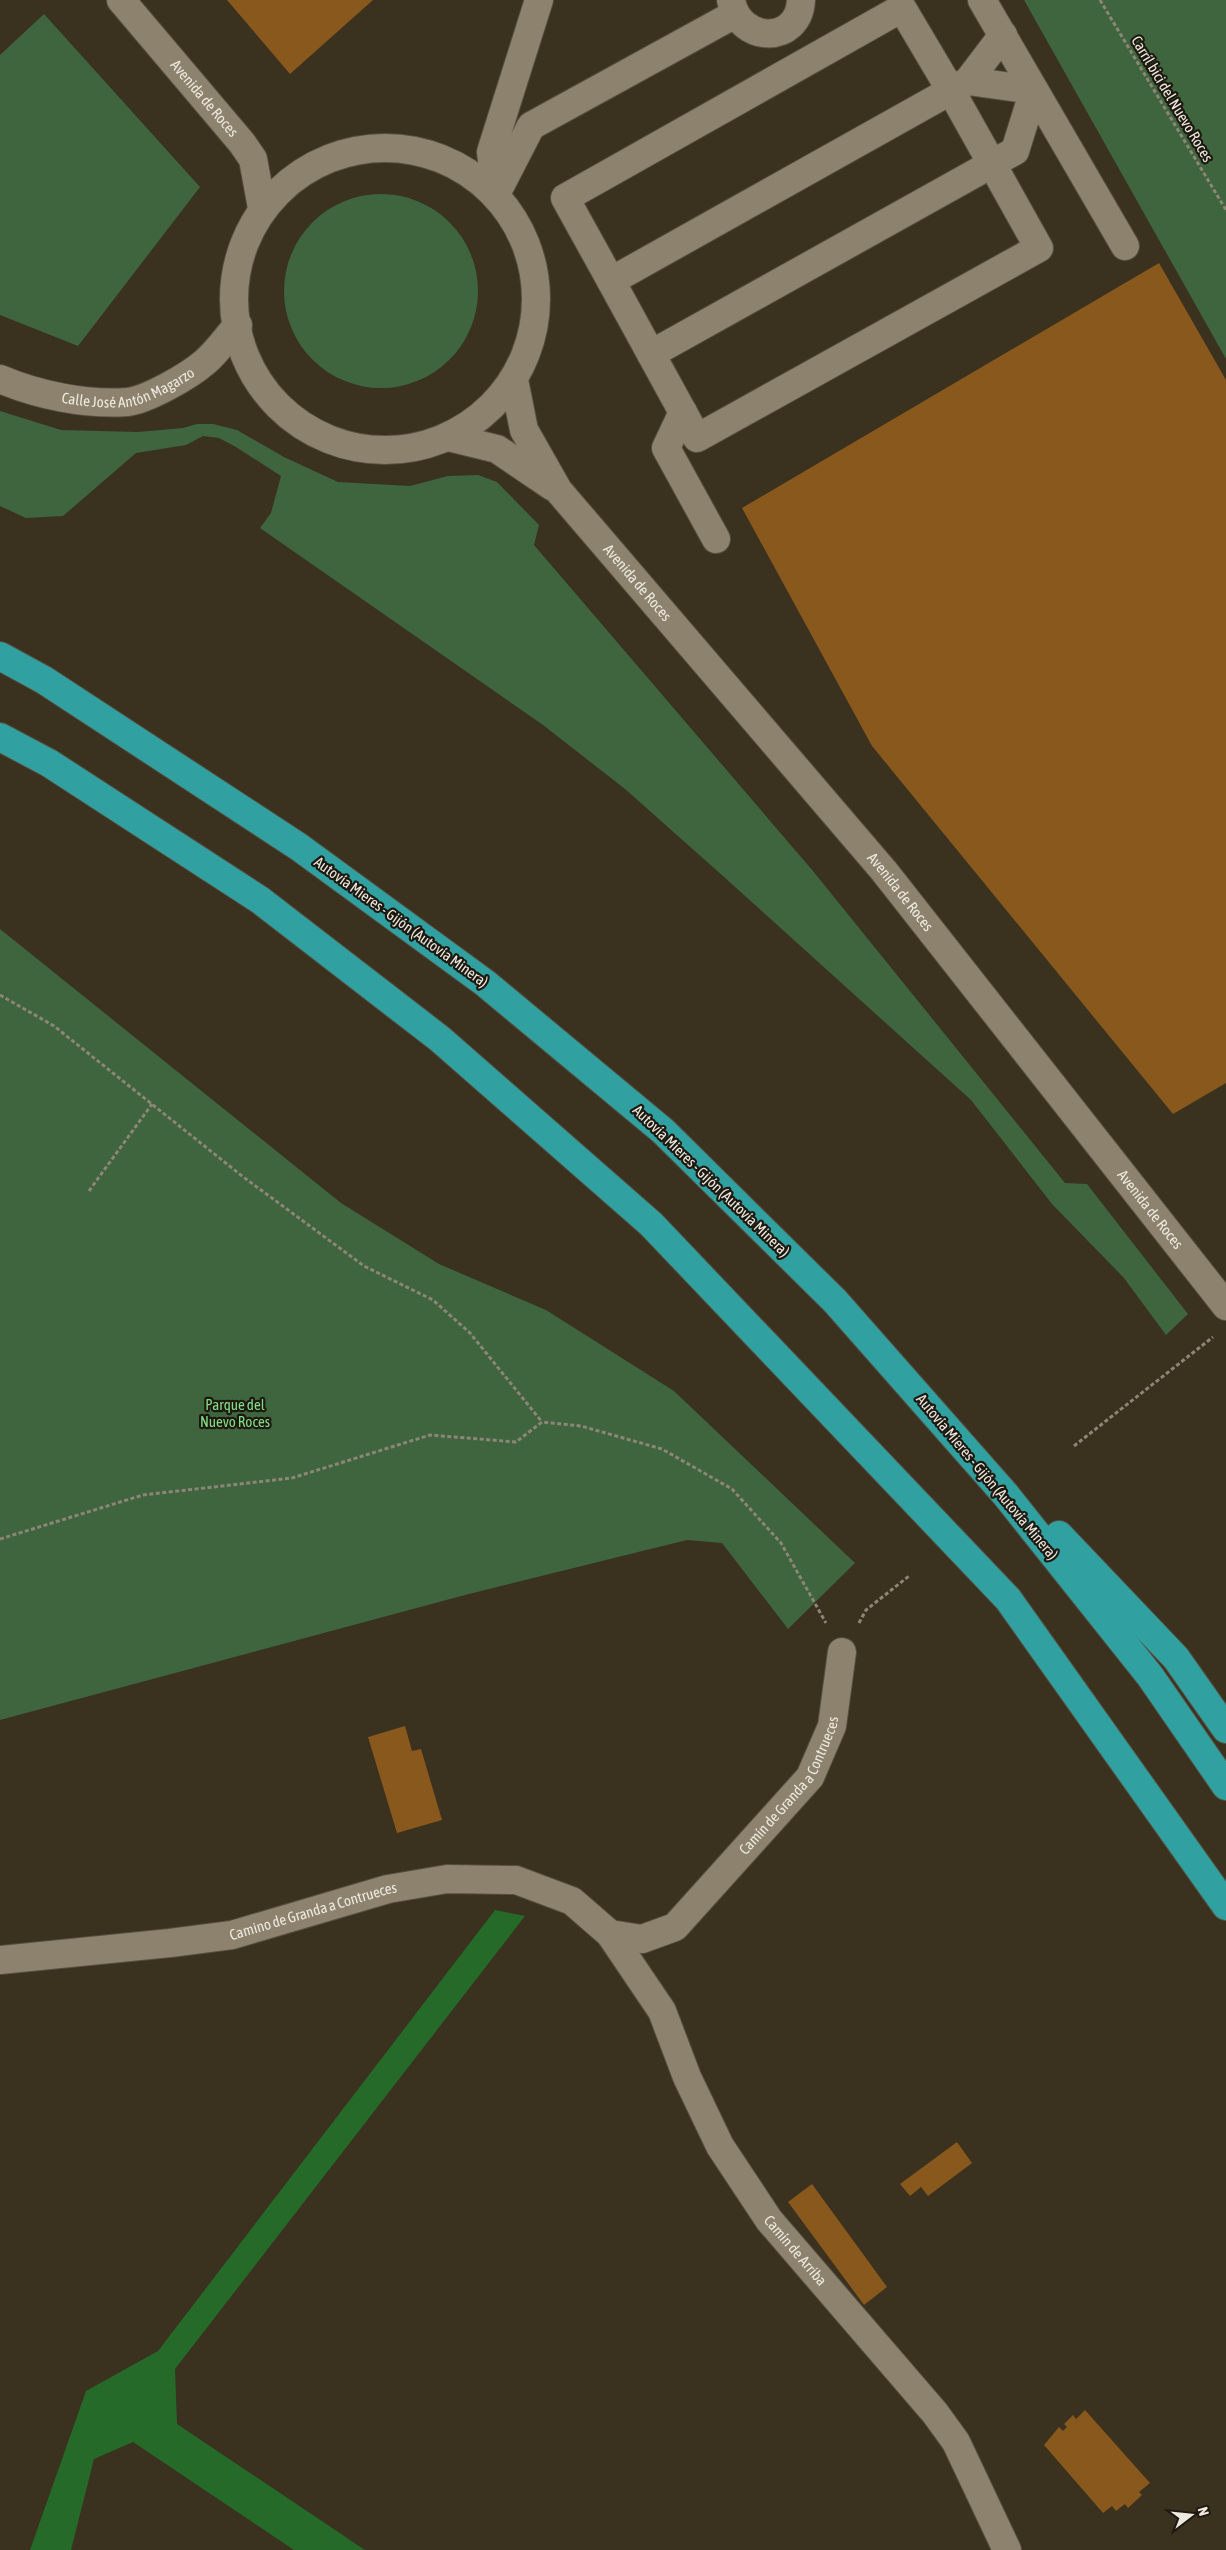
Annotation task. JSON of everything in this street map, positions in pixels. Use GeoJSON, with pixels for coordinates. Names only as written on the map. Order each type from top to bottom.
{"type":"FeatureCollection","features":[{"type":"Feature","properties":{"kind":"highway","name":"Autovía Mieres - Gijón (Autovía Minera)"},"geometry":{"type":"LineString","coordinates":[[0,656],[44,680],[299,847],[485,983],[662,1131],[835,1301],[1005,1494],[1150,1676],[1226,1786]]}},
{"type":"Feature","properties":{"kind":"highway"},"geometry":{"type":"LineString","coordinates":[[0,737],[48,762],[260,900],[440,1039],[651,1224],[1008,1599],[1226,1906]]}},
{"type":"Feature","properties":{"kind":"highway"},"geometry":{"type":"LineString","coordinates":[[835,1301],[1176,1658],[1226,1729]]}},
{"type":"Feature","properties":{"kind":"street","name":"Avenida de Roces"},"geometry":{"type":"LineString","coordinates":[[121,0],[242,143],[252,159],[262,208]]}},
{"type":"Feature","properties":{"kind":"street"},"geometry":{"type":"LineString","coordinates":[[496,194],[454,162],[401,147],[348,150],[300,172],[262,208],[239,255],[233,296],[241,348],[265,392],[304,427],[345,445],[397,450],[448,437],[479,419],[514,380],[534,330],[533,264],[496,194],[491,152],[539,0]]}},
{"type":"Feature","properties":{"kind":"street"},"geometry":{"type":"LineString","coordinates":[[496,194],[531,126],[733,7],[743,25],[756,32],[770,34],[783,30],[794,20],[800,8],[801,0]]}},
{"type":"Feature","properties":{"kind":"street"},"geometry":{"type":"LineString","coordinates":[[982,0],[1125,246]]}},
{"type":"Feature","properties":{"kind":"street"},"geometry":{"type":"LineString","coordinates":[[902,8],[959,85],[993,164],[1040,248],[697,438],[565,198],[902,8]]}},
{"type":"Feature","properties":{"kind":"street"},"geometry":{"type":"LineString","coordinates":[[611,281],[959,85],[1003,35]]}},
{"type":"Feature","properties":{"kind":"street"},"geometry":{"type":"LineString","coordinates":[[959,85],[1034,90]]}},
{"type":"Feature","properties":{"kind":"street"},"geometry":{"type":"LineString","coordinates":[[651,354],[1015,150],[1034,90]]}},
{"type":"Feature","properties":{"kind":"street","name":"Calle José Antón Magarzo"},"geometry":{"type":"LineString","coordinates":[[0,379],[26,390],[78,399],[128,402],[174,383],[206,362],[238,326]]}},
{"type":"Feature","properties":{"kind":"street","name":"Avenida de Roces"},"geometry":{"type":"LineString","coordinates":[[514,380],[524,430],[558,490],[884,871],[1226,1306]]}},
{"type":"Feature","properties":{"kind":"street"},"geometry":{"type":"LineString","coordinates":[[683,412],[666,448],[716,539]]}},
{"type":"Feature","properties":{"kind":"street","name":"Avenida de Roces"},"geometry":{"type":"LineString","coordinates":[[448,437],[497,449],[558,490]]}},
{"type":"Feature","properties":{"kind":"street","name":"Camín de Granda a Contrueces"},"geometry":{"type":"LineString","coordinates":[[610,1934],[642,1939],[675,1926],[810,1777],[832,1726],[842,1652]]}},
{"type":"Feature","properties":{"kind":"street","name":"Camino de Granda a Contrueces"},"geometry":{"type":"LineString","coordinates":[[0,1960],[232,1935],[388,1889],[447,1879],[516,1880],[572,1902],[610,1934]]}},
{"type":"Feature","properties":{"kind":"street","name":"Camín de Arriba"},"geometry":{"type":"LineString","coordinates":[[610,1934],[662,2011],[687,2077],[720,2146],[769,2220],[935,2413],[956,2442],[1007,2550]]}},
{"type":"Feature","properties":{"kind":"path","name":"Carríl bici del Nuevo Roces"},"geometry":{"type":"LineString","coordinates":[[1100,0],[1226,210]]}},
{"type":"Feature","properties":{"kind":"path"},"geometry":{"type":"LineString","coordinates":[[0,995],[54,1026],[242,1176],[364,1266],[433,1300],[470,1333],[542,1422]]}},
{"type":"Feature","properties":{"kind":"path"},"geometry":{"type":"LineString","coordinates":[[89,1191],[152,1104]]}},
{"type":"Feature","properties":{"kind":"path"},"geometry":{"type":"LineString","coordinates":[[1074,1446],[1217,1334]]}},
{"type":"Feature","properties":{"kind":"path"},"geometry":{"type":"LineString","coordinates":[[0,1538],[143,1496],[292,1478],[430,1435],[516,1442],[542,1422],[581,1426],[662,1449],[732,1489],[781,1544],[842,1652]]}},
{"type":"Feature","properties":{"kind":"path"},"geometry":{"type":"LineString","coordinates":[[842,1652],[866,1610],[909,1576]]}},
{"type":"Feature","properties":{"kind":"green space"},"geometry":{"type":"Polygon","coordinates":[[[1024,0],[1226,0],[1226,359],[1024,0]]]}},
{"type":"Feature","properties":{"kind":"green space"},"geometry":{"type":"Polygon","coordinates":[[[44,14],[200,187],[78,346],[0,315],[0,55],[44,14]]]}},
{"type":"Feature","properties":{"kind":"green space"},"geometry":{"type":"Polygon","coordinates":[[[381,194],[409,198],[427,206],[442,216],[456,230],[466,245],[474,263],[478,291],[474,319],[466,337],[456,352],[442,366],[427,376],[409,384],[381,388],[353,384],[335,376],[320,366],[306,352],[296,337],[288,319],[284,291],[288,263],[296,245],[306,230],[320,216],[335,206],[353,198],[381,194]]]}},
{"type":"Feature","properties":{"kind":"green space"},"geometry":{"type":"Polygon","coordinates":[[[0,411],[61,430],[138,432],[183,428],[197,424],[213,424],[237,430],[284,457],[338,482],[410,486],[448,476],[478,475],[497,482],[539,525],[534,545],[813,871],[1065,1183],[1087,1184],[1188,1314],[1166,1335],[1124,1278],[1052,1204],[971,1100],[625,789],[543,725],[260,528],[271,513],[281,476],[219,438],[203,436],[186,445],[136,453],[63,516],[26,518],[0,506],[0,411]]]}},
{"type":"Feature","properties":{"kind":"green space","name":"Parque del Nuevo Roces"},"geometry":{"type":"Polygon","coordinates":[[[0,929],[341,1203],[439,1264],[546,1310],[674,1391],[855,1563],[788,1629],[722,1543],[687,1540],[465,1595],[0,1720],[0,929]]]}},
{"type":"Feature","properties":{"kind":"green space"},"geometry":{"type":"Polygon","coordinates":[[[495,1910],[525,1916],[175,2369],[177,2424],[365,2550],[294,2550],[133,2442],[94,2459],[71,2550],[30,2550],[86,2391],[158,2351],[495,1910]]]}},
{"type":"Feature","properties":{"kind":"building"},"geometry":{"type":"Polygon","coordinates":[[[227,0],[373,0],[290,74],[227,0]]]}},
{"type":"Feature","properties":{"kind":"building"},"geometry":{"type":"Polygon","coordinates":[[[1159,263],[1226,380],[1226,1083],[1173,1114],[872,746],[742,508],[1159,263]]]}},
{"type":"Feature","properties":{"kind":"building"},"geometry":{"type":"Polygon","coordinates":[[[405,1726],[412,1751],[421,1749],[442,1820],[397,1833],[368,1737],[405,1726]]]}},
{"type":"Feature","properties":{"kind":"building"},"geometry":{"type":"Polygon","coordinates":[[[957,2142],[972,2163],[928,2196],[921,2187],[910,2196],[900,2184],[957,2142]]]}},
{"type":"Feature","properties":{"kind":"building"},"geometry":{"type":"Polygon","coordinates":[[[812,2184],[887,2287],[864,2305],[788,2202],[812,2184]]]}},
{"type":"Feature","properties":{"kind":"building"},"geometry":{"type":"Polygon","coordinates":[[[1085,2410],[1150,2483],[1139,2492],[1142,2495],[1128,2508],[1125,2504],[1116,2511],[1112,2506],[1103,2513],[1044,2445],[1059,2427],[1063,2431],[1067,2427],[1064,2424],[1073,2415],[1076,2419],[1085,2410]]]}}]}
